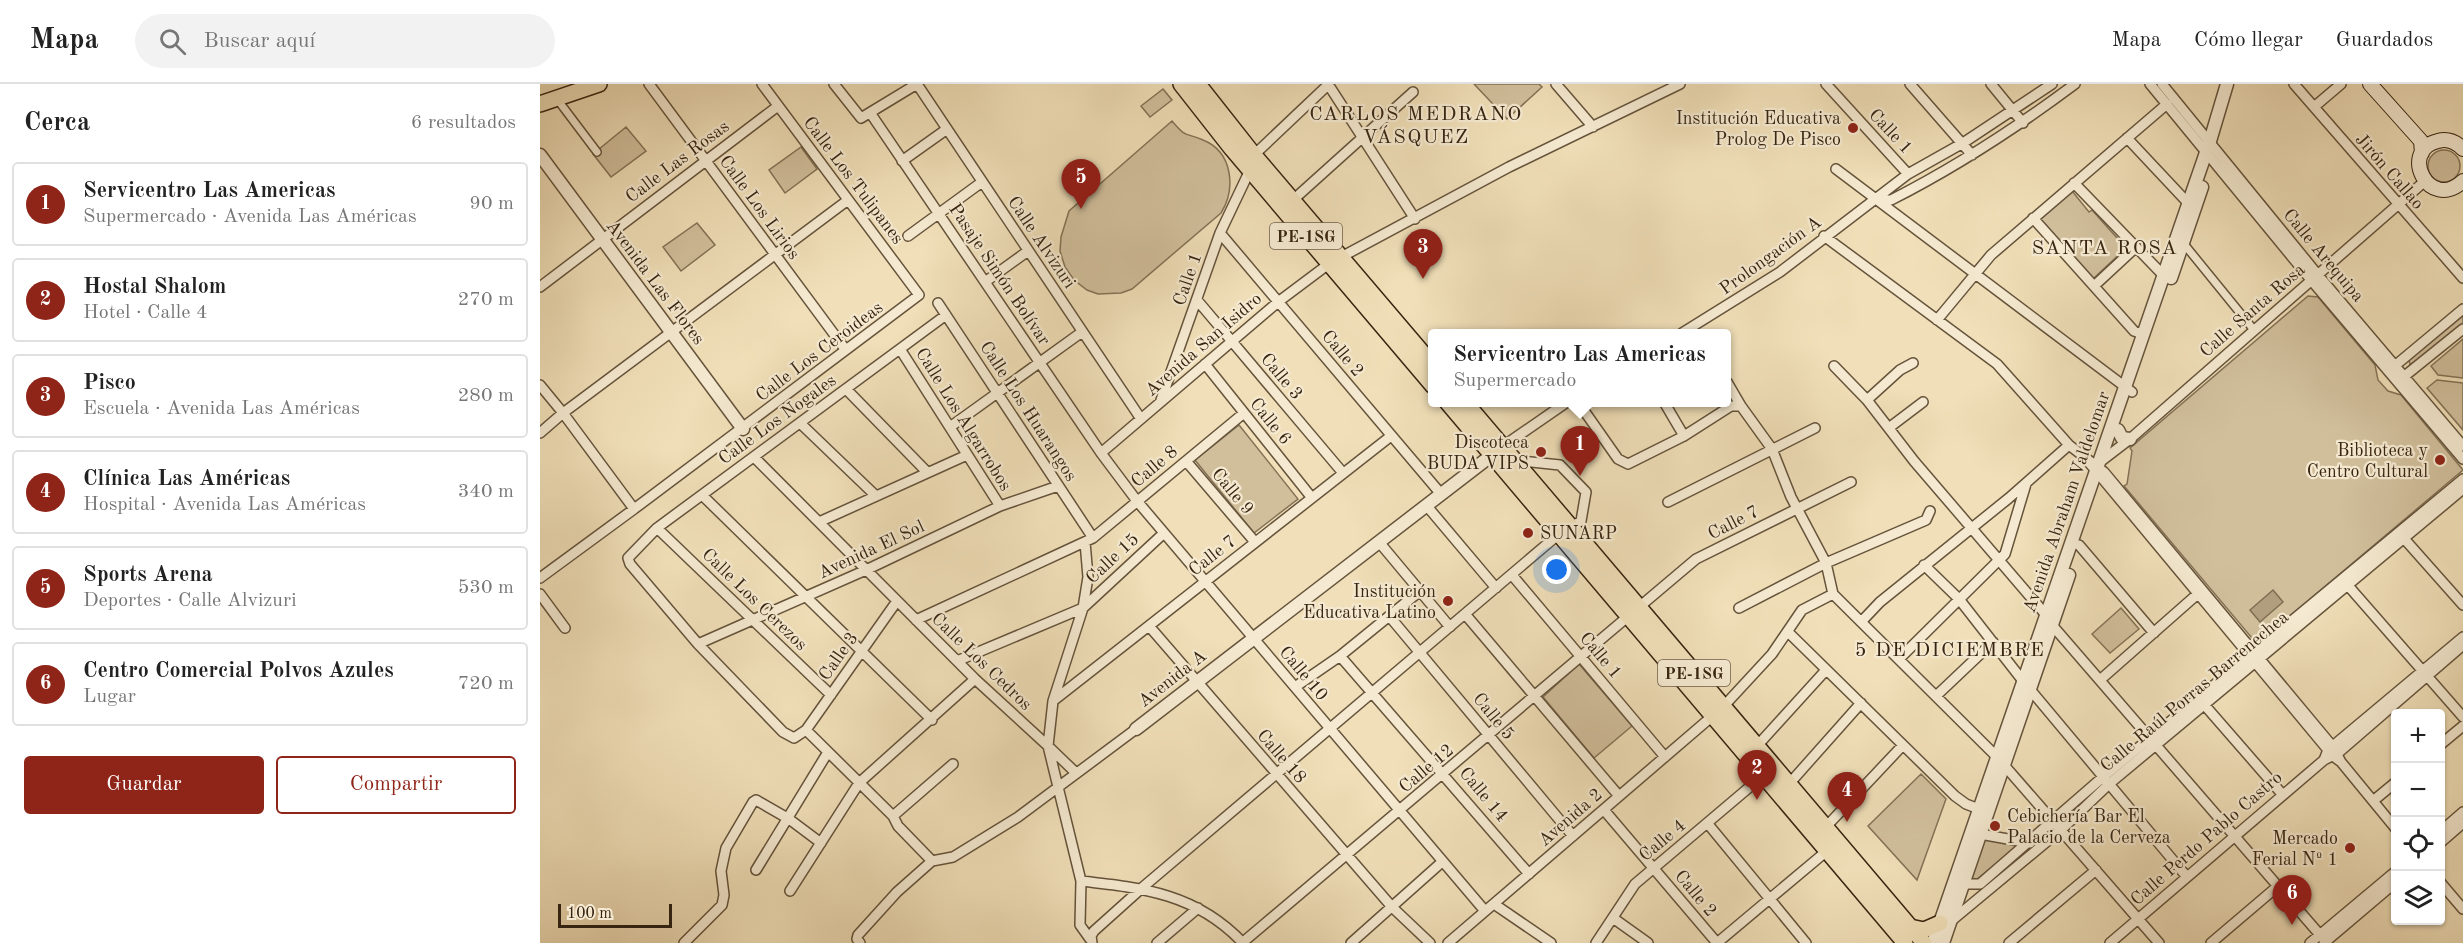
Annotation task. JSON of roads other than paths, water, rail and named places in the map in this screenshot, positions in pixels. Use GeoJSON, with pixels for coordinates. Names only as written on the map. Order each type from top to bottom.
{"type":"FeatureCollection","features":[{"type":"Feature","properties":{"kind":"main road"},"geometry":{"type":"LineString","coordinates":[[540,104],[599,84]]}},
{"type":"Feature","properties":{"kind":"main road","name":"PE-1SG"},"geometry":{"type":"LineString","coordinates":[[1181,84],[1336,260],[1428,360]]}},
{"type":"Feature","properties":{"kind":"main road","name":"PE-1SG"},"geometry":{"type":"LineString","coordinates":[[1198,84],[1252,163],[1293,200],[1428,380]]}},
{"type":"Feature","properties":{"kind":"main road"},"geometry":{"type":"LineString","coordinates":[[2370,84],[2421,141],[2422,153],[2419,168],[2425,181],[2437,189],[2457,190],[2463,181]]}},
{"type":"Feature","properties":{"kind":"main road"},"geometry":{"type":"LineString","coordinates":[[2377,84],[2422,134],[2435,141],[2451,141],[2463,149]]}},
{"type":"Feature","properties":{"kind":"main road"},"geometry":{"type":"LineString","coordinates":[[2422,153],[2435,141]]}},
{"type":"Feature","properties":{"kind":"main road","name":"PE-1SG"},"geometry":{"type":"LineString","coordinates":[[1452,407],[1497,451],[1820,832],[1924,943]]}},
{"type":"Feature","properties":{"kind":"main road","name":"PE-1SG"},"geometry":{"type":"LineString","coordinates":[[1468,407],[1497,451],[1513,460],[1564,530]]}},
{"type":"Feature","properties":{"kind":"main road","name":"PE-1SG"},"geometry":{"type":"LineString","coordinates":[[1718,711],[1757,746],[1769,771],[1789,784],[1820,832],[1828,850],[1905,943]]}},
{"type":"Feature","properties":{"kind":"main road"},"geometry":{"type":"LineString","coordinates":[[1910,927],[1928,929],[1945,923]]}},
{"type":"Feature","properties":{"kind":"street","name":"Calle Los Lirios"},"geometry":{"type":"LineString","coordinates":[[649,84],[845,349]]}},
{"type":"Feature","properties":{"kind":"street","name":"Calle Los Tulipanes"},"geometry":{"type":"LineString","coordinates":[[762,84],[919,295]]}},
{"type":"Feature","properties":{"kind":"street"},"geometry":{"type":"LineString","coordinates":[[834,84],[861,118],[872,114],[917,84]]}},
{"type":"Feature","properties":{"kind":"street","name":"Calle Alvizuri"},"geometry":{"type":"LineString","coordinates":[[917,84],[1141,419]]}},
{"type":"Feature","properties":{"kind":"street"},"geometry":{"type":"LineString","coordinates":[[1252,163],[1328,84],[1415,219]]}},
{"type":"Feature","properties":{"kind":"street"},"geometry":{"type":"LineString","coordinates":[[1556,84],[1593,128]]}},
{"type":"Feature","properties":{"kind":"street","name":"Avenida San Isidro"},"geometry":{"type":"LineString","coordinates":[[1101,453],[1278,302],[1336,260],[1509,167],[1680,84]]}},
{"type":"Feature","properties":{"kind":"street","name":"Calle 1"},"geometry":{"type":"LineString","coordinates":[[1826,84],[1908,174]]}},
{"type":"Feature","properties":{"kind":"street"},"geometry":{"type":"LineString","coordinates":[[1910,84],[1972,156]]}},
{"type":"Feature","properties":{"kind":"street"},"geometry":{"type":"LineString","coordinates":[[1991,84],[2014,110],[2022,123]]}},
{"type":"Feature","properties":{"kind":"street","name":"Prolongación A"},"geometry":{"type":"LineString","coordinates":[[1689,329],[1747,295],[1908,174],[1963,143],[2052,84]]}},
{"type":"Feature","properties":{"kind":"street","name":"Prolongación A"},"geometry":{"type":"LineString","coordinates":[[1875,200],[1890,200],[1972,156],[2022,123],[2074,84]]}},
{"type":"Feature","properties":{"kind":"street","name":"Calle Arequipa"},"geometry":{"type":"LineString","coordinates":[[2150,84],[2211,150]]}},
{"type":"Feature","properties":{"kind":"street","name":"Calle Arequipa"},"geometry":{"type":"LineString","coordinates":[[2162,84],[2211,150],[2314,278],[2402,379],[2463,459]]}},
{"type":"Feature","properties":{"kind":"street"},"geometry":{"type":"LineString","coordinates":[[2211,150],[2229,106],[2229,84]]}},
{"type":"Feature","properties":{"kind":"street","name":"Jirón Callao"},"geometry":{"type":"LineString","coordinates":[[2294,84],[2397,206],[2463,278]]}},
{"type":"Feature","properties":{"kind":"street"},"geometry":{"type":"LineString","coordinates":[[2314,107],[2341,84]]}},
{"type":"Feature","properties":{"kind":"street"},"geometry":{"type":"LineString","coordinates":[[1293,200],[1413,92]]}},
{"type":"Feature","properties":{"kind":"street"},"geometry":{"type":"LineString","coordinates":[[556,98],[597,152]]}},
{"type":"Feature","properties":{"kind":"street"},"geometry":{"type":"LineString","coordinates":[[1937,320],[1974,274],[2033,218],[2167,104]]}},
{"type":"Feature","properties":{"kind":"street","name":"Calle Las Rosas"},"geometry":{"type":"LineString","coordinates":[[540,287],[778,106]]}},
{"type":"Feature","properties":{"kind":"street","name":"Pasaje Simón Bolívar"},"geometry":{"type":"LineString","coordinates":[[872,114],[1101,453]]}},
{"type":"Feature","properties":{"kind":"street"},"geometry":{"type":"LineString","coordinates":[[902,161],[947,129]]}},
{"type":"Feature","properties":{"kind":"street"},"geometry":{"type":"LineString","coordinates":[[2127,138],[2188,203]]}},
{"type":"Feature","properties":{"kind":"street","name":"Avenida Abraham Valdelomar"},"geometry":{"type":"LineString","coordinates":[[1943,943],[1945,923],[2075,544],[2098,469],[2166,278],[2188,203],[2211,150]]}},
{"type":"Feature","properties":{"kind":"street","name":"Avenida Abraham Valdelomar"},"geometry":{"type":"LineString","coordinates":[[2098,469],[2111,453],[2143,334],[2166,278],[2184,244],[2211,150]]}},
{"type":"Feature","properties":{"kind":"street","name":"Avenida Las Flores"},"geometry":{"type":"LineString","coordinates":[[540,155],[599,241]]}},
{"type":"Feature","properties":{"kind":"street","name":"Calle 1"},"geometry":{"type":"LineString","coordinates":[[1161,402],[1220,233],[1252,163]]}},
{"type":"Feature","properties":{"kind":"street","name":"Avenida Las Flores"},"geometry":{"type":"LineString","coordinates":[[540,167],[599,241],[741,431]]}},
{"type":"Feature","properties":{"kind":"street"},"geometry":{"type":"LineString","coordinates":[[1836,169],[2128,390]]}},
{"type":"Feature","properties":{"kind":"street","name":"Calle Santa Rosa"},"geometry":{"type":"LineString","coordinates":[[2111,453],[2130,439],[2425,181]]}},
{"type":"Feature","properties":{"kind":"street"},"geometry":{"type":"LineString","coordinates":[[908,236],[982,182]]}},
{"type":"Feature","properties":{"kind":"street"},"geometry":{"type":"LineString","coordinates":[[2074,183],[2166,278]]}},
{"type":"Feature","properties":{"kind":"street"},"geometry":{"type":"LineString","coordinates":[[540,433],[848,200]]}},
{"type":"Feature","properties":{"kind":"street"},"geometry":{"type":"LineString","coordinates":[[2033,218],[2134,331],[2143,334]]}},
{"type":"Feature","properties":{"kind":"street","name":"Calle 2"},"geometry":{"type":"LineString","coordinates":[[1220,233],[1441,494]]}},
{"type":"Feature","properties":{"kind":"street"},"geometry":{"type":"LineString","coordinates":[[1824,236],[1997,364],[2069,445],[2098,469],[2391,823]]}},
{"type":"Feature","properties":{"kind":"street"},"geometry":{"type":"LineString","coordinates":[[2184,244],[2254,330]]}},
{"type":"Feature","properties":{"kind":"street"},"geometry":{"type":"LineString","coordinates":[[2094,286],[2136,248]]}},
{"type":"Feature","properties":{"kind":"street"},"geometry":{"type":"LineString","coordinates":[[985,282],[1028,251]]}},
{"type":"Feature","properties":{"kind":"street","name":"Calle Los Ceroideas"},"geometry":{"type":"LineString","coordinates":[[540,578],[741,431],[845,349],[919,295]]}},
{"type":"Feature","properties":{"kind":"street","name":"Calle 3"},"geometry":{"type":"LineString","coordinates":[[1197,300],[1343,473]]}},
{"type":"Feature","properties":{"kind":"street","name":"Calle Los Huarangos"},"geometry":{"type":"LineString","coordinates":[[938,303],[1058,486],[1089,540]]}},
{"type":"Feature","properties":{"kind":"street"},"geometry":{"type":"LineString","coordinates":[[2393,368],[2463,309]]}},
{"type":"Feature","properties":{"kind":"street","name":"Calle Los Nogales"},"geometry":{"type":"LineString","coordinates":[[698,644],[630,564],[628,558],[631,554],[657,528],[946,315]]}},
{"type":"Feature","properties":{"kind":"street"},"geometry":{"type":"LineString","coordinates":[[2402,379],[2463,329]]}},
{"type":"Feature","properties":{"kind":"street"},"geometry":{"type":"LineString","coordinates":[[950,428],[1082,332]]}},
{"type":"Feature","properties":{"kind":"street","name":"Calle Los Algarrobos"},"geometry":{"type":"LineString","coordinates":[[900,349],[1000,506]]}},
{"type":"Feature","properties":{"kind":"street"},"geometry":{"type":"LineString","coordinates":[[1867,400],[1900,370],[1913,363]]}},
{"type":"Feature","properties":{"kind":"street","name":"Calle 6"},"geometry":{"type":"LineString","coordinates":[[1205,364],[1312,498]]}},
{"type":"Feature","properties":{"kind":"street"},"geometry":{"type":"LineString","coordinates":[[1834,366],[1867,400],[1971,529],[2324,941]]}},
{"type":"Feature","properties":{"kind":"street","name":"Calle Arequipa"},"geometry":{"type":"LineString","coordinates":[[2402,379],[2463,446]]}},
{"type":"Feature","properties":{"kind":"street"},"geometry":{"type":"LineString","coordinates":[[540,386],[564,413],[634,509]]}},
{"type":"Feature","properties":{"kind":"street"},"geometry":{"type":"LineString","coordinates":[[846,388],[927,472]]}},
{"type":"Feature","properties":{"kind":"street"},"geometry":{"type":"LineString","coordinates":[[1731,389],[1772,448],[1797,508],[1826,563],[1833,594],[2001,760],[2159,943]]}},
{"type":"Feature","properties":{"kind":"street"},"geometry":{"type":"LineString","coordinates":[[1890,427],[1923,402]]}},
{"type":"Feature","properties":{"kind":"street"},"geometry":{"type":"LineString","coordinates":[[1731,406],[1741,406]]}},
{"type":"Feature","properties":{"kind":"street"},"geometry":{"type":"LineString","coordinates":[[1497,451],[1560,407]]}},
{"type":"Feature","properties":{"kind":"street"},"geometry":{"type":"LineString","coordinates":[[1582,407],[1622,462],[1634,462],[1684,436],[1729,407]]}},
{"type":"Feature","properties":{"kind":"street"},"geometry":{"type":"LineString","coordinates":[[1667,407],[1684,436]]}},
{"type":"Feature","properties":{"kind":"street","name":"Calle 8"},"geometry":{"type":"LineString","coordinates":[[916,620],[1089,540],[1244,413]]}},
{"type":"Feature","properties":{"kind":"street"},"geometry":{"type":"LineString","coordinates":[[800,423],[876,496]]}},
{"type":"Feature","properties":{"kind":"street"},"geometry":{"type":"LineString","coordinates":[[1668,502],[1815,428]]}},
{"type":"Feature","properties":{"kind":"street"},"geometry":{"type":"LineString","coordinates":[[2118,430],[2122,438],[2130,439]]}},
{"type":"Feature","properties":{"kind":"street","name":"Calle 7"},"geometry":{"type":"LineString","coordinates":[[1053,701],[1391,436]]}},
{"type":"Feature","properties":{"kind":"street"},"geometry":{"type":"LineString","coordinates":[[1861,622],[1924,566],[2069,445]]}},
{"type":"Feature","properties":{"kind":"street","name":"Avenida A"},"geometry":{"type":"LineString","coordinates":[[860,943],[856,937],[897,892],[932,861],[953,857],[1018,817],[1497,451]]}},
{"type":"Feature","properties":{"kind":"street","name":"Calle 10"},"geometry":{"type":"LineString","coordinates":[[1101,453],[1137,501],[1485,911]]}},
{"type":"Feature","properties":{"kind":"street"},"geometry":{"type":"LineString","coordinates":[[819,522],[967,455]]}},
{"type":"Feature","properties":{"kind":"street","name":"Calle Los Cedros"},"geometry":{"type":"LineString","coordinates":[[754,457],[975,679],[1048,746]]}},
{"type":"Feature","properties":{"kind":"street"},"geometry":{"type":"LineString","coordinates":[[1091,941],[1094,931],[1143,887],[1564,530],[1581,521],[1584,490],[1556,463],[1513,460]]}},
{"type":"Feature","properties":{"kind":"street","name":"Calle 9"},"geometry":{"type":"LineString","coordinates":[[1186,461],[1255,542]]}},
{"type":"Feature","properties":{"kind":"street","name":"Calle Raúl Porras Barrenechea"},"geometry":{"type":"LineString","coordinates":[[1963,884],[1980,884],[2202,702],[2463,480]]}},
{"type":"Feature","properties":{"kind":"street","name":"Calle 7"},"geometry":{"type":"LineString","coordinates":[[1634,612],[1696,559],[1851,482]]}},
{"type":"Feature","properties":{"kind":"street"},"geometry":{"type":"LineString","coordinates":[[1899,659],[2005,554],[2027,482]]}},
{"type":"Feature","properties":{"kind":"street","name":"Avenida El Sol"},"geometry":{"type":"LineString","coordinates":[[698,644],[807,597],[1000,506],[1058,486]]}},
{"type":"Feature","properties":{"kind":"street","name":"Calle Raúl Porras Barrenechea"},"geometry":{"type":"LineString","coordinates":[[2400,535],[2463,489]]}},
{"type":"Feature","properties":{"kind":"street"},"geometry":{"type":"LineString","coordinates":[[702,495],[932,720]]}},
{"type":"Feature","properties":{"kind":"street"},"geometry":{"type":"LineString","coordinates":[[1426,505],[1496,588]]}},
{"type":"Feature","properties":{"kind":"street"},"geometry":{"type":"LineString","coordinates":[[1739,608],[1826,563],[1926,519],[1930,511]]}},
{"type":"Feature","properties":{"kind":"street","name":"Calle Los Cerezos"},"geometry":{"type":"LineString","coordinates":[[657,528],[831,695]]}},
{"type":"Feature","properties":{"kind":"street","name":"Calle 15"},"geometry":{"type":"LineString","coordinates":[[1083,608],[1164,533]]}},
{"type":"Feature","properties":{"kind":"street"},"geometry":{"type":"LineString","coordinates":[[2400,535],[2463,605]]}},
{"type":"Feature","properties":{"kind":"street"},"geometry":{"type":"LineString","coordinates":[[1089,540],[1088,577],[1083,608],[1053,701],[1048,746],[1081,881],[1080,925],[1091,941]]}},
{"type":"Feature","properties":{"kind":"street"},"geometry":{"type":"LineString","coordinates":[[1379,542],[1450,627]]}},
{"type":"Feature","properties":{"kind":"street"},"geometry":{"type":"LineString","coordinates":[[2075,544],[2154,633]]}},
{"type":"Feature","properties":{"kind":"street"},"geometry":{"type":"LineString","coordinates":[[1924,566],[1959,599],[2027,685],[2187,877]]}},
{"type":"Feature","properties":{"kind":"street","name":"Calle 1"},"geometry":{"type":"LineString","coordinates":[[1512,575],[1665,757]]}},
{"type":"Feature","properties":{"kind":"street"},"geometry":{"type":"LineString","coordinates":[[2345,582],[2463,717]]}},
{"type":"Feature","properties":{"kind":"street"},"geometry":{"type":"LineString","coordinates":[[1295,687],[1340,656],[1420,591]]}},
{"type":"Feature","properties":{"kind":"street"},"geometry":{"type":"LineString","coordinates":[[2100,680],[2201,592]]}},
{"type":"Feature","properties":{"kind":"street"},"geometry":{"type":"LineString","coordinates":[[540,594],[566,628]]}},
{"type":"Feature","properties":{"kind":"street","name":"Avenida 2"},"geometry":{"type":"LineString","coordinates":[[1448,943],[1718,711],[1772,654],[1802,610],[1833,594]]}},
{"type":"Feature","properties":{"kind":"street","name":"Calle 3"},"geometry":{"type":"LineString","coordinates":[[806,730],[897,602]]}},
{"type":"Feature","properties":{"kind":"street"},"geometry":{"type":"LineString","coordinates":[[957,661],[1083,608]]}},
{"type":"Feature","properties":{"kind":"street","name":"Calle 12"},"geometry":{"type":"LineString","coordinates":[[1243,943],[1634,612]]}},
{"type":"Feature","properties":{"kind":"street"},"geometry":{"type":"LineString","coordinates":[[1465,614],[1619,796]]}},
{"type":"Feature","properties":{"kind":"street","name":"Calle 5"},"geometry":{"type":"LineString","coordinates":[[1390,617],[1421,651],[1573,836]]}},
{"type":"Feature","properties":{"kind":"street","name":"Calle 18"},"geometry":{"type":"LineString","coordinates":[[1149,626],[1392,907],[1430,943]]}},
{"type":"Feature","properties":{"kind":"street"},"geometry":{"type":"LineString","coordinates":[[1788,632],[1961,801],[1984,811]]}},
{"type":"Feature","properties":{"kind":"street"},"geometry":{"type":"LineString","coordinates":[[2426,673],[2463,637]]}},
{"type":"Feature","properties":{"kind":"street"},"geometry":{"type":"LineString","coordinates":[[1936,696],[1993,642]]}},
{"type":"Feature","properties":{"kind":"street"},"geometry":{"type":"LineString","coordinates":[[698,644],[789,737],[797,738],[806,730],[893,816],[898,826],[932,861]]}},
{"type":"Feature","properties":{"kind":"street"},"geometry":{"type":"LineString","coordinates":[[2426,673],[2463,645]]}},
{"type":"Feature","properties":{"kind":"street","name":"Calle 14"},"geometry":{"type":"LineString","coordinates":[[1340,656],[1445,773],[1529,874]]}},
{"type":"Feature","properties":{"kind":"street"},"geometry":{"type":"LineString","coordinates":[[1757,746],[1826,670]]}},
{"type":"Feature","properties":{"kind":"street","name":"Calle Perdo Pablo Castro"},"geometry":{"type":"LineString","coordinates":[[2110,943],[2282,794],[2333,755],[2426,673]]}},
{"type":"Feature","properties":{"kind":"street"},"geometry":{"type":"LineString","coordinates":[[790,891],[860,783],[902,742],[932,720],[975,679]]}},
{"type":"Feature","properties":{"kind":"street"},"geometry":{"type":"LineString","coordinates":[[2202,702],[2282,794]]}},
{"type":"Feature","properties":{"kind":"street"},"geometry":{"type":"LineString","coordinates":[[1789,784],[1861,704]]}},
{"type":"Feature","properties":{"kind":"street"},"geometry":{"type":"LineString","coordinates":[[2445,741],[2463,726]]}},
{"type":"Feature","properties":{"kind":"street"},"geometry":{"type":"LineString","coordinates":[[1820,832],[1903,745]]}},
{"type":"Feature","properties":{"kind":"street"},"geometry":{"type":"LineString","coordinates":[[1048,746],[1076,773]]}},
{"type":"Feature","properties":{"kind":"street"},"geometry":{"type":"LineString","coordinates":[[756,870],[828,752]]}},
{"type":"Feature","properties":{"kind":"street"},"geometry":{"type":"LineString","coordinates":[[893,816],[953,764]]}},
{"type":"Feature","properties":{"kind":"street","name":"Calle 4"},"geometry":{"type":"LineString","coordinates":[[1596,943],[1635,885],[1769,771]]}},
{"type":"Feature","properties":{"kind":"street","name":"Calle Raúl Porras Barrenechea"},"geometry":{"type":"LineString","coordinates":[[1945,923],[2062,829],[2106,780]]}},
{"type":"Feature","properties":{"kind":"street"},"geometry":{"type":"LineString","coordinates":[[2373,801],[2391,786]]}},
{"type":"Feature","properties":{"kind":"street"},"geometry":{"type":"LineString","coordinates":[[684,943],[722,905],[724,895],[722,871],[726,848],[753,802],[756,800],[789,819],[821,843]]}},
{"type":"Feature","properties":{"kind":"street","name":"Calle 2"},"geometry":{"type":"LineString","coordinates":[[1604,810],[1717,943]]}},
{"type":"Feature","properties":{"kind":"street","name":"Avenida Abraham Valdelomar"},"geometry":{"type":"LineString","coordinates":[[1933,943],[1963,884],[1980,834],[1984,811]]}},
{"type":"Feature","properties":{"kind":"street"},"geometry":{"type":"LineString","coordinates":[[2445,828],[2463,812]]}},
{"type":"Feature","properties":{"kind":"street"},"geometry":{"type":"LineString","coordinates":[[2445,839],[2463,823]]}},
{"type":"Feature","properties":{"kind":"street"},"geometry":{"type":"LineString","coordinates":[[1708,824],[1806,943]]}},
{"type":"Feature","properties":{"kind":"street"},"geometry":{"type":"LineString","coordinates":[[1980,834],[2030,843]]}},
{"type":"Feature","properties":{"kind":"street"},"geometry":{"type":"LineString","coordinates":[[1717,943],[1828,850]]}},
{"type":"Feature","properties":{"kind":"street"},"geometry":{"type":"LineString","coordinates":[[1350,943],[1443,862]]}},
{"type":"Feature","properties":{"kind":"street"},"geometry":{"type":"LineString","coordinates":[[2009,943],[2096,870]]}},
{"type":"Feature","properties":{"kind":"street"},"geometry":{"type":"LineString","coordinates":[[2324,941],[2391,876]]}},
{"type":"Feature","properties":{"kind":"street"},"geometry":{"type":"LineString","coordinates":[[1081,881],[1143,887],[1198,908],[1221,922],[1243,943]]}},
{"type":"Feature","properties":{"kind":"street"},"geometry":{"type":"LineString","coordinates":[[2211,943],[2278,886]]}},
{"type":"Feature","properties":{"kind":"street"},"geometry":{"type":"LineString","coordinates":[[2310,943],[2324,941],[2391,886]]}},
{"type":"Feature","properties":{"kind":"street"},"geometry":{"type":"LineString","coordinates":[[2445,888],[2463,909]]}},
{"type":"Feature","properties":{"kind":"street"},"geometry":{"type":"LineString","coordinates":[[1494,904],[1551,943]]}},
{"type":"Feature","properties":{"kind":"street"},"geometry":{"type":"LineString","coordinates":[[1157,943],[1198,908]]}},
{"type":"Feature","properties":{"kind":"street"},"geometry":{"type":"LineString","coordinates":[[1613,918],[1648,943]]}},
{"type":"Feature","properties":{"kind":"place","name":"Institución Educativa Prolog De Pisco"},"geometry":{"type":"Point","coordinates":[1853,128]}},
{"type":"Feature","properties":{"kind":"place","name":"Sports Arena"},"geometry":{"type":"Point","coordinates":[1081,209]}},
{"type":"Feature","properties":{"kind":"place","name":"Pisco"},"geometry":{"type":"Point","coordinates":[1423,279]}},
{"type":"Feature","properties":{"kind":"place","name":"Discoteca BUDA VIPS"},"geometry":{"type":"Point","coordinates":[1541,452]}},
{"type":"Feature","properties":{"kind":"place","name":"Biblioteca y Centro Cultural"},"geometry":{"type":"Point","coordinates":[2440,460]}},
{"type":"Feature","properties":{"kind":"place","name":"Servicentro Las Americas"},"geometry":{"type":"Point","coordinates":[1580,476]}},
{"type":"Feature","properties":{"kind":"place","name":"SUNARP"},"geometry":{"type":"Point","coordinates":[1528,533]}},
{"type":"Feature","properties":{"kind":"place","name":"Institución Educativa Latino"},"geometry":{"type":"Point","coordinates":[1448,601]}},
{"type":"Feature","properties":{"kind":"place","name":"Hostal Shalom"},"geometry":{"type":"Point","coordinates":[1757,800]}},
{"type":"Feature","properties":{"kind":"place","name":"Clínica Las Américas"},"geometry":{"type":"Point","coordinates":[1847,822]}},
{"type":"Feature","properties":{"kind":"place","name":"Cebichería Bar El Palacio de la Cerveza"},"geometry":{"type":"Point","coordinates":[1995,826]}},
{"type":"Feature","properties":{"kind":"place","name":"Mercado Ferial Nº 1"},"geometry":{"type":"Point","coordinates":[2350,848]}},
{"type":"Feature","properties":{"kind":"place","name":"Centro Comercial Polvos Azules"},"geometry":{"type":"Point","coordinates":[2292,925]}},
{"type":"Feature","properties":{"kind":"district","name":"CARLOS MEDRANO VÁSQUEZ"},"geometry":{"type":"Point","coordinates":[1416,124]}},
{"type":"Feature","properties":{"kind":"district","name":"SANTA ROSA"},"geometry":{"type":"Point","coordinates":[2105,247]}},
{"type":"Feature","properties":{"kind":"district","name":"5 DE DICIEMBRE"},"geometry":{"type":"Point","coordinates":[1950,649]}}]}
